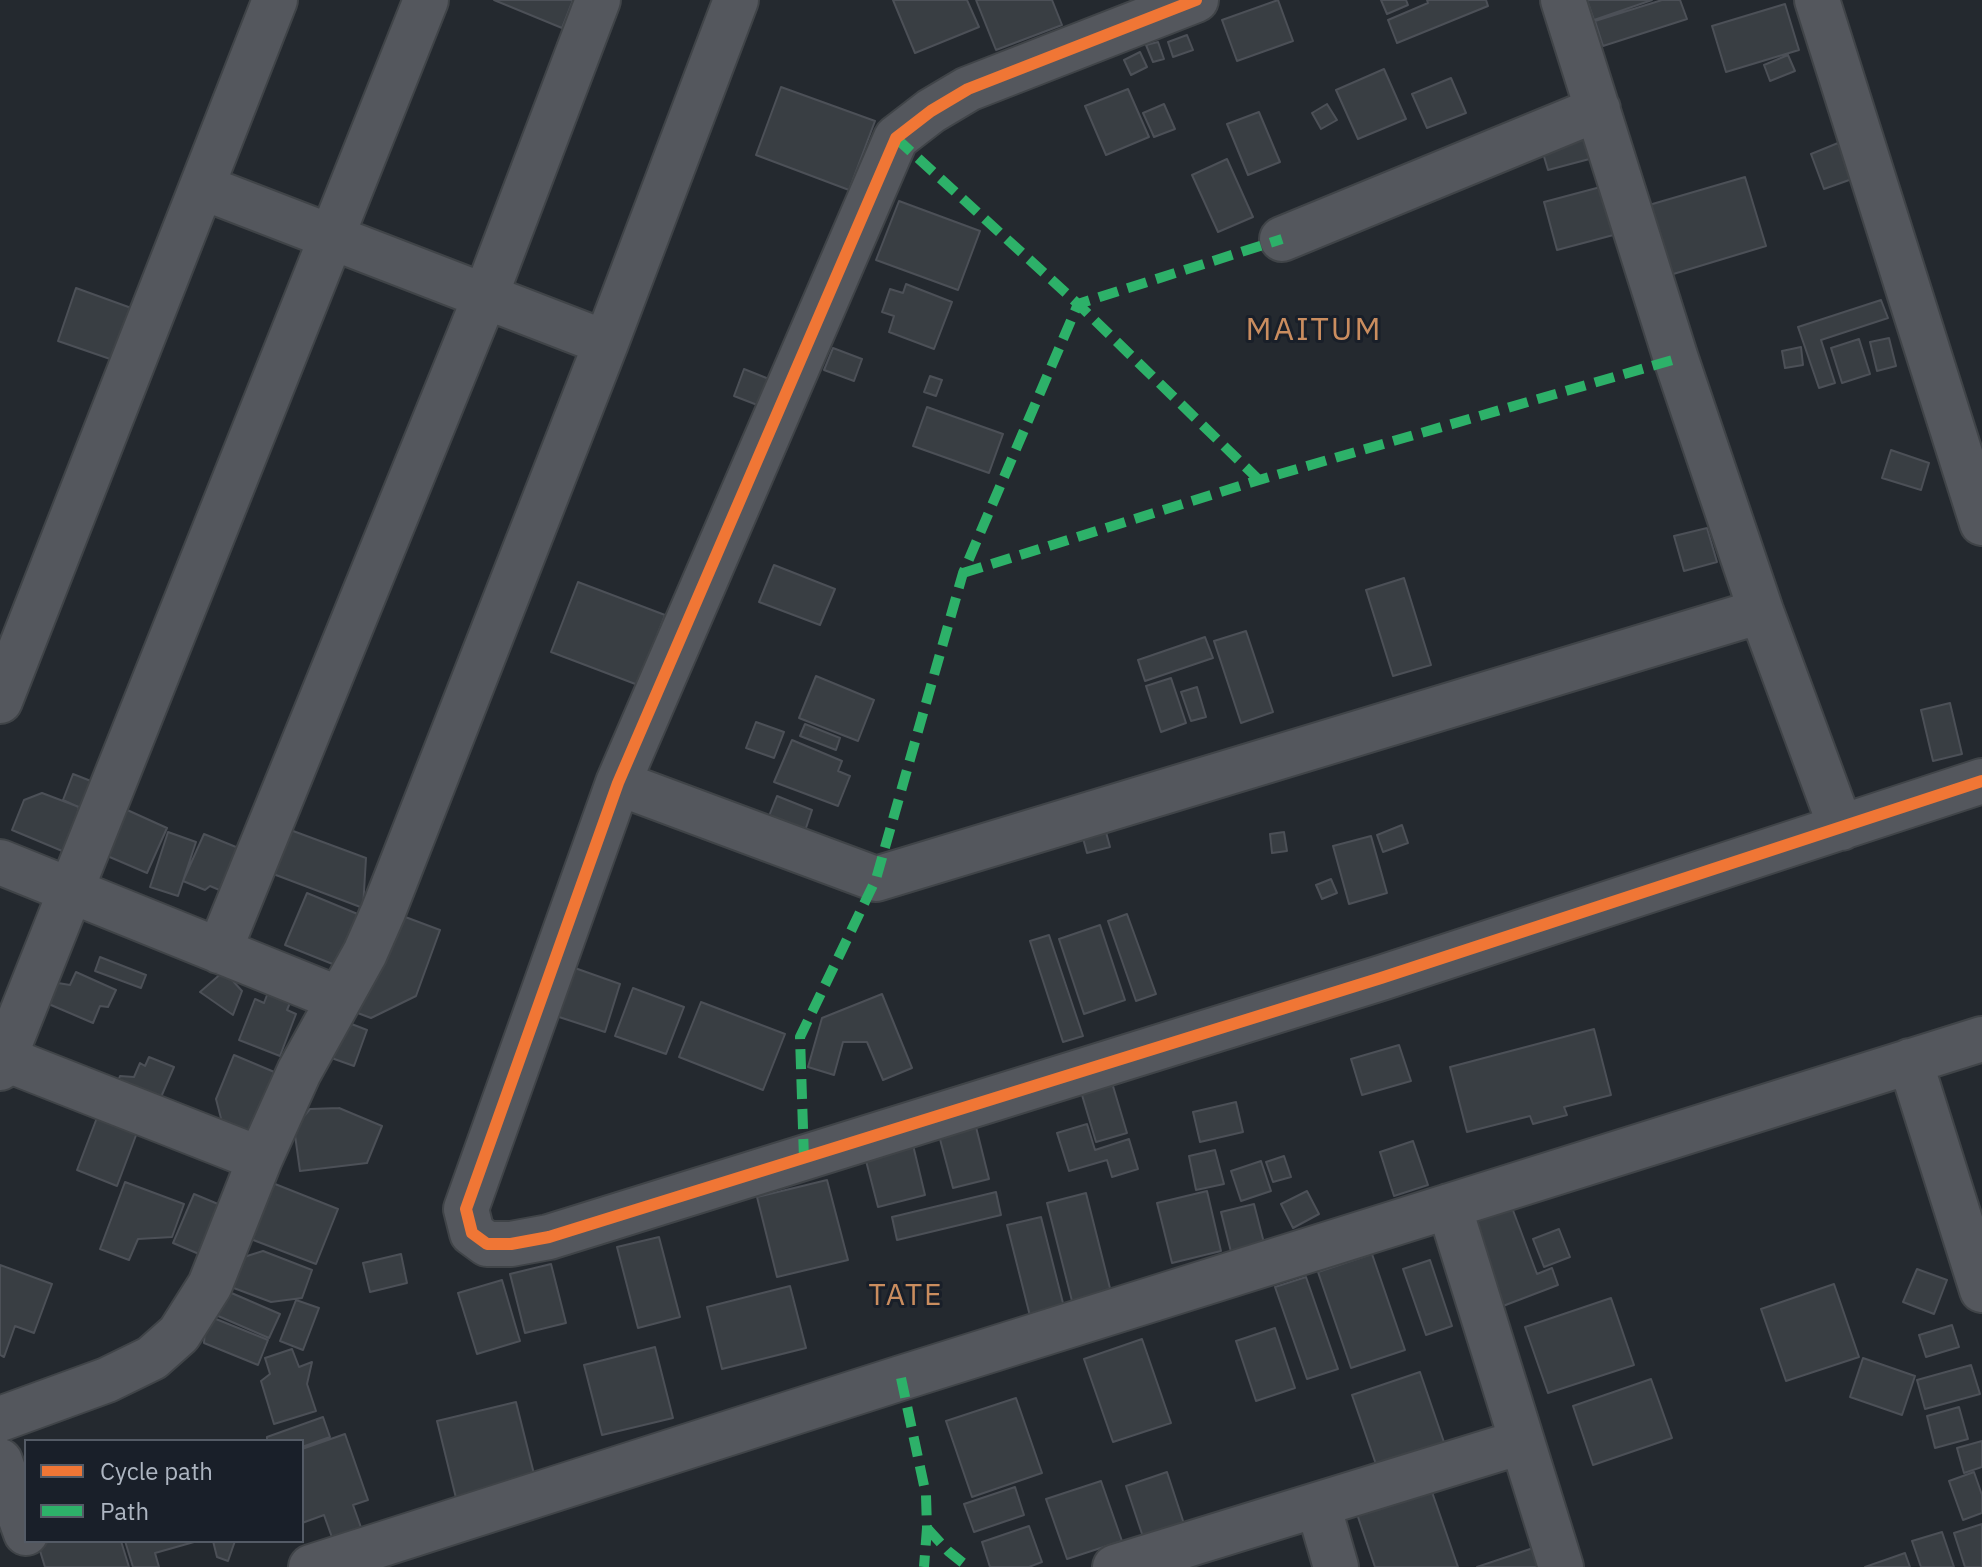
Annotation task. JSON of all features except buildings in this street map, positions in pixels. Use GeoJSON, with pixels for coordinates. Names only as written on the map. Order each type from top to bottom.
{"type":"FeatureCollection","features":[{"type":"Feature","properties":{"kind":"street"},"geometry":{"type":"LineString","coordinates":[[0,701],[275,0]]}},
{"type":"Feature","properties":{"kind":"street"},"geometry":{"type":"LineString","coordinates":[[260,1159],[2,1063],[426,0]]}},
{"type":"Feature","properties":{"kind":"street"},"geometry":{"type":"LineString","coordinates":[[219,951],[485,297],[598,0]]}},
{"type":"Feature","properties":{"kind":"street"},"geometry":{"type":"LineString","coordinates":[[0,1419],[107,1380],[152,1358],[179,1334],[210,1285],[260,1159],[299,1072],[365,953],[383,912],[606,343],[736,0]]}},
{"type":"Feature","properties":{"kind":"street"},"geometry":{"type":"LineString","coordinates":[[1196,0],[968,89],[931,111],[896,138],[618,783],[466,1209],[472,1233],[487,1244],[511,1244],[609,1219],[1381,978],[1982,781]]}},
{"type":"Feature","properties":{"kind":"street"},"geometry":{"type":"LineString","coordinates":[[1563,0],[1676,359],[1761,611],[1841,828]]}},
{"type":"Feature","properties":{"kind":"street"},"geometry":{"type":"LineString","coordinates":[[1817,0],[1982,523]]}},
{"type":"Feature","properties":{"kind":"street"},"geometry":{"type":"LineString","coordinates":[[1282,239],[1598,109]]}},
{"type":"Feature","properties":{"kind":"street"},"geometry":{"type":"LineString","coordinates":[[202,187],[606,343]]}},
{"type":"Feature","properties":{"kind":"street"},"geometry":{"type":"LineString","coordinates":[[618,783],[876,879],[1761,611]]}},
{"type":"Feature","properties":{"kind":"street"},"geometry":{"type":"LineString","coordinates":[[0,862],[339,999]]}},
{"type":"Feature","properties":{"kind":"street"},"geometry":{"type":"LineString","coordinates":[[311,1567],[1982,1039]]}},
{"type":"Feature","properties":{"kind":"street"},"geometry":{"type":"LineString","coordinates":[[1910,1061],[1982,1290]]}},
{"type":"Feature","properties":{"kind":"street"},"geometry":{"type":"LineString","coordinates":[[1449,1206],[1561,1567]]}},
{"type":"Feature","properties":{"kind":"street"},"geometry":{"type":"LineString","coordinates":[[1115,1567],[1521,1442]]}},
{"type":"Feature","properties":{"kind":"street"},"geometry":{"type":"LineString","coordinates":[[0,1461],[24,1527]]}},
{"type":"Feature","properties":{"kind":"street"},"geometry":{"type":"LineString","coordinates":[[1318,1505],[1336,1567]]}},
{"type":"Feature","properties":{"kind":"street"},"geometry":{"type":"LineString","coordinates":[[30,1543],[38,1567]]}},
{"type":"Feature","properties":{"kind":"marked path"},"geometry":{"type":"LineString","coordinates":[[896,138],[1078,304],[1259,480]]}},
{"type":"Feature","properties":{"kind":"marked path"},"geometry":{"type":"LineString","coordinates":[[804,1159],[800,1037],[876,879],[963,573],[1078,304],[1282,239]]}},
{"type":"Feature","properties":{"kind":"marked path"},"geometry":{"type":"LineString","coordinates":[[963,573],[1259,480],[1676,359]]}},
{"type":"Feature","properties":{"kind":"marked path"},"geometry":{"type":"LineString","coordinates":[[901,1378],[926,1495],[924,1567]]}},
{"type":"Feature","properties":{"kind":"marked path"},"geometry":{"type":"LineString","coordinates":[[927,1528],[968,1567]]}},
{"type":"Feature","properties":{"kind":"cycle path"},"geometry":{"type":"LineString","coordinates":[[1196,0],[968,89],[931,111],[896,138],[618,783],[466,1209],[472,1233],[487,1244],[511,1244],[549,1237],[1381,978],[1982,781]]}},
{"type":"Feature","properties":{"kind":"district","name":"MAITUM"},"geometry":{"type":"Point","coordinates":[1314,331]}},
{"type":"Feature","properties":{"kind":"district","name":"TATE"},"geometry":{"type":"Point","coordinates":[906,1296]}}]}
